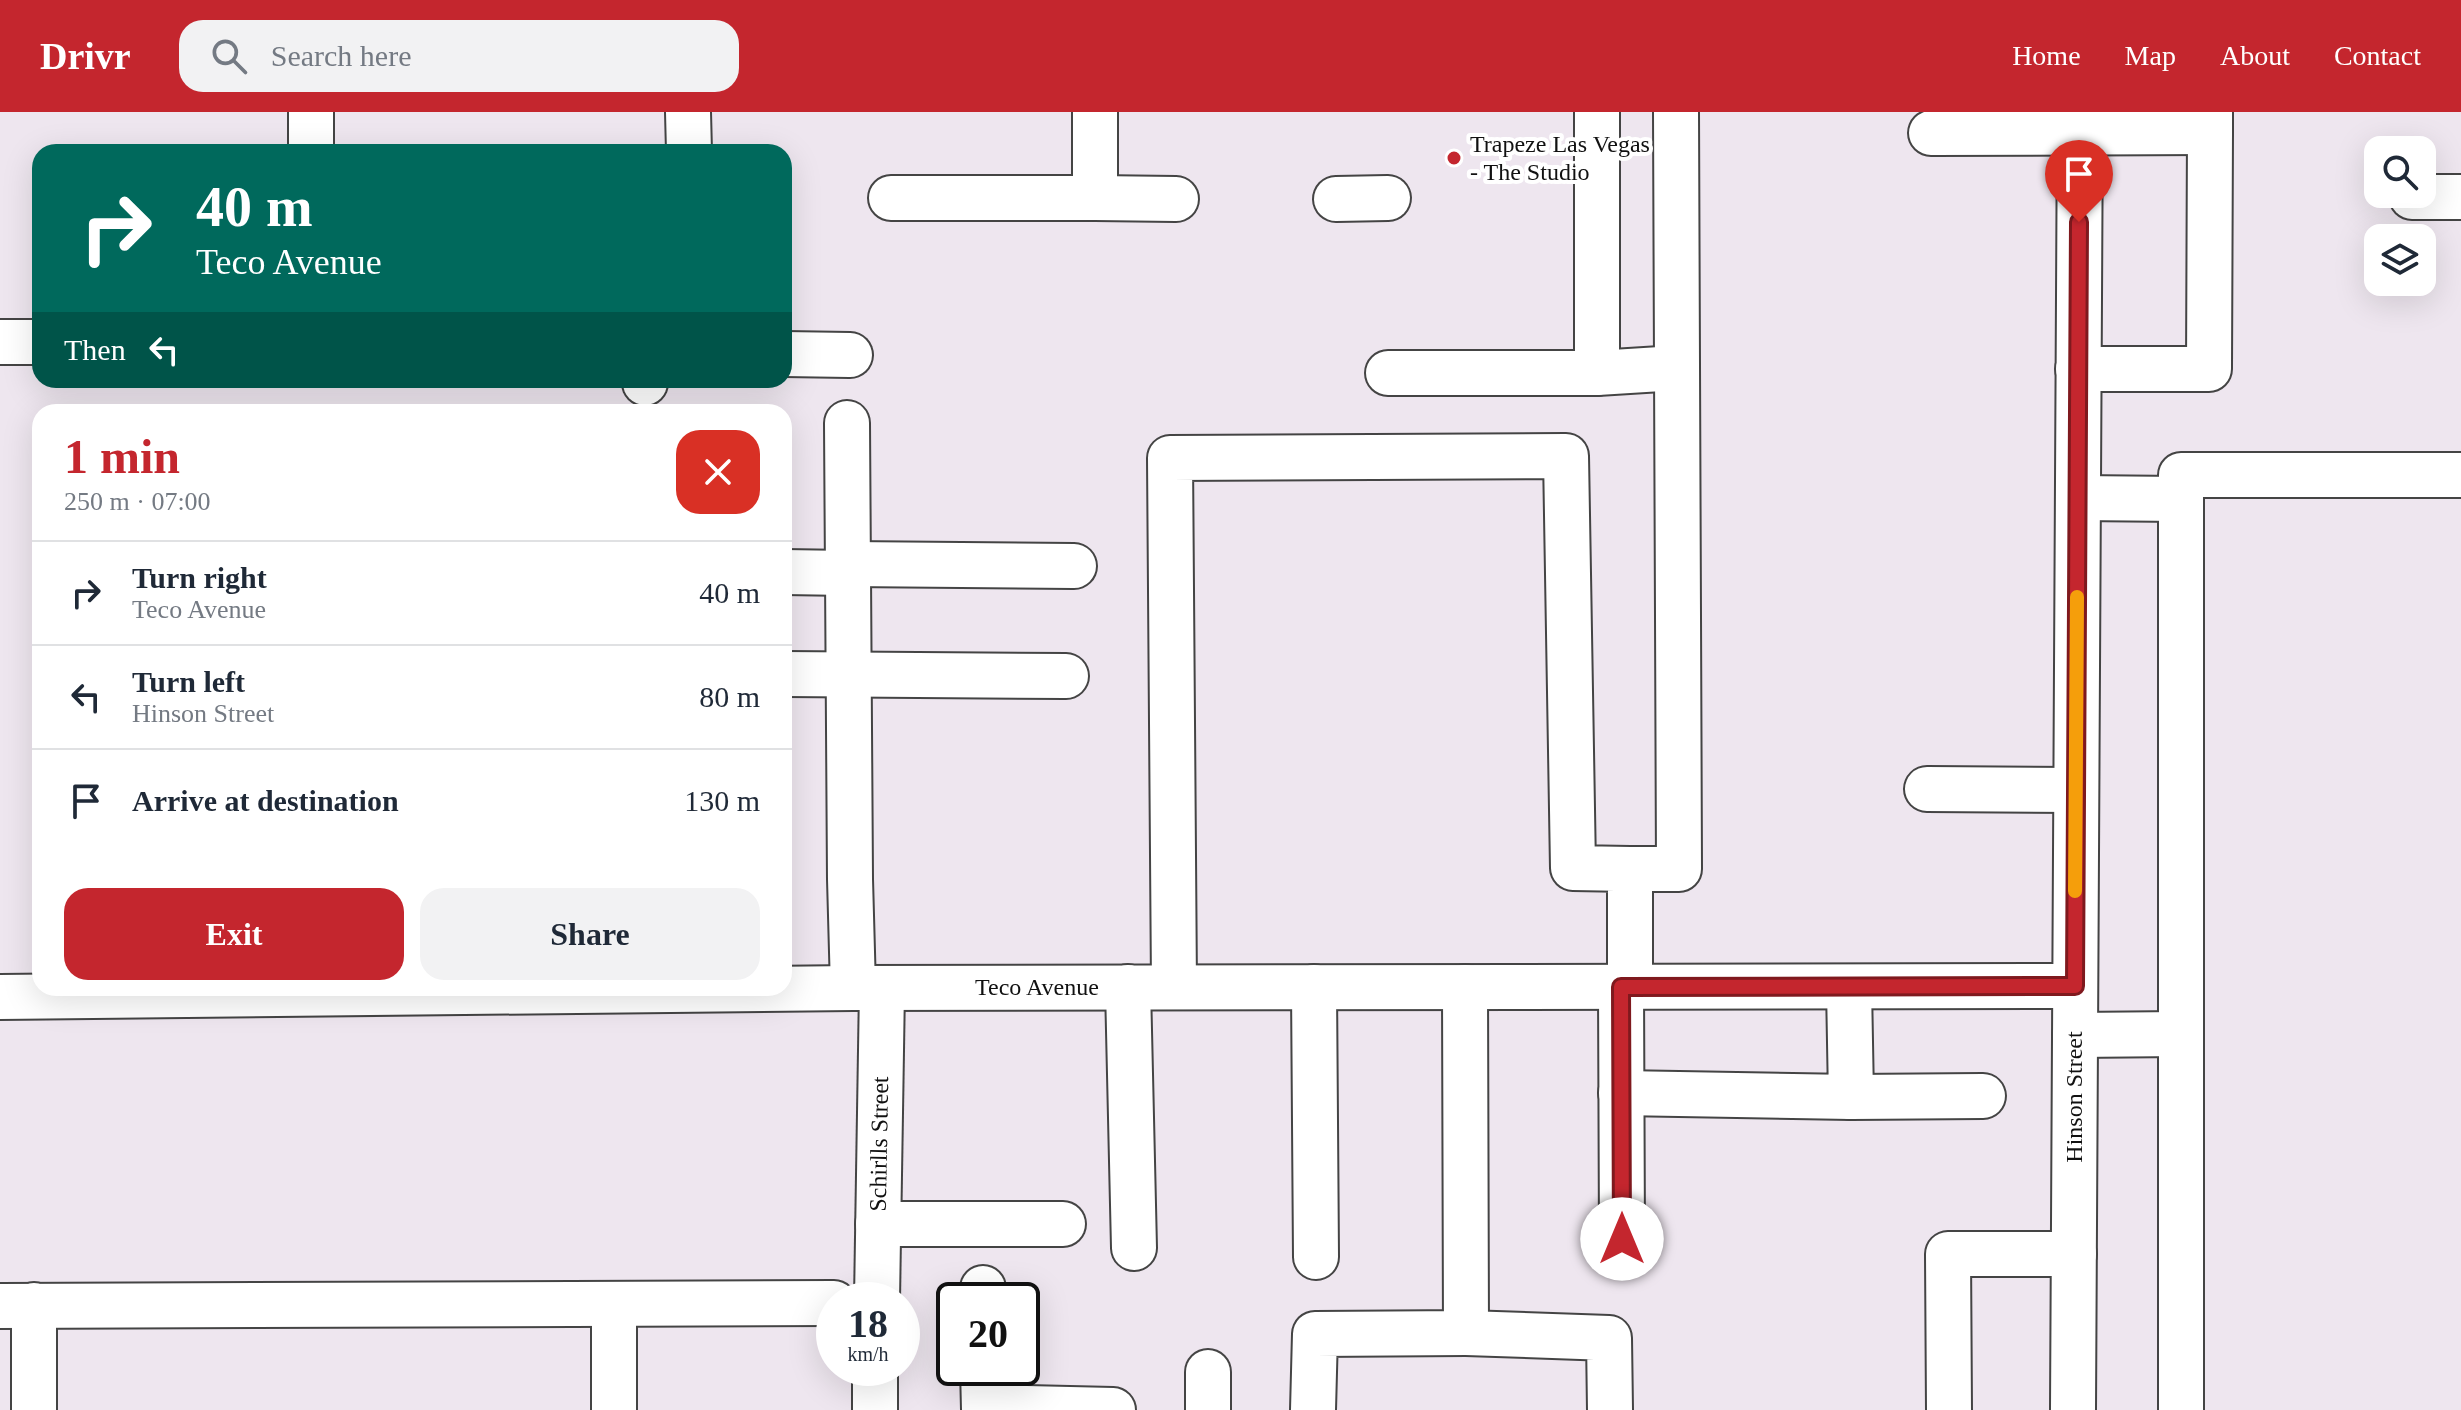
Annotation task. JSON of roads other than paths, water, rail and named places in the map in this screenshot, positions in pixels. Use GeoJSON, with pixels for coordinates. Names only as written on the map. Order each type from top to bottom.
{"type":"FeatureCollection","features":[{"type":"Feature","properties":{"kind":"street"},"geometry":{"type":"LineString","coordinates":[[311,112],[311,144]]}},
{"type":"Feature","properties":{"kind":"street"},"geometry":{"type":"LineString","coordinates":[[688,112],[689,144]]}},
{"type":"Feature","properties":{"kind":"street"},"geometry":{"type":"LineString","coordinates":[[1095,112],[1095,198]]}},
{"type":"Feature","properties":{"kind":"street"},"geometry":{"type":"LineString","coordinates":[[1597,112],[1597,373]]}},
{"type":"Feature","properties":{"kind":"street"},"geometry":{"type":"LineString","coordinates":[[1174,987],[1170,458],[1566,456],[1573,868],[1679,869],[1676,112]]}},
{"type":"Feature","properties":{"kind":"street"},"geometry":{"type":"LineString","coordinates":[[1931,133],[2080,122],[2210,122],[2209,369],[2078,369]]}},
{"type":"Feature","properties":{"kind":"street","name":"Hinson Street"},"geometry":{"type":"LineString","coordinates":[[2073,1410],[2080,122]]}},
{"type":"Feature","properties":{"kind":"street"},"geometry":{"type":"LineString","coordinates":[[2436,197],[2461,197]]}},
{"type":"Feature","properties":{"kind":"street"},"geometry":{"type":"LineString","coordinates":[[891,198],[1176,199]]}},
{"type":"Feature","properties":{"kind":"street"},"geometry":{"type":"LineString","coordinates":[[1336,199],[1388,198]]}},
{"type":"Feature","properties":{"kind":"street"},"geometry":{"type":"LineString","coordinates":[[0,342],[32,342]]}},
{"type":"Feature","properties":{"kind":"street"},"geometry":{"type":"LineString","coordinates":[[792,354],[850,355]]}},
{"type":"Feature","properties":{"kind":"street"},"geometry":{"type":"LineString","coordinates":[[1388,373],[1597,373],[1677,368]]}},
{"type":"Feature","properties":{"kind":"street","name":"Schirlls Street"},"geometry":{"type":"LineString","coordinates":[[847,423],[848,674],[868,988],[878,1224],[877,1282]]}},
{"type":"Feature","properties":{"kind":"street"},"geometry":{"type":"LineString","coordinates":[[2181,1410],[2181,475],[2461,475]]}},
{"type":"Feature","properties":{"kind":"street"},"geometry":{"type":"LineString","coordinates":[[2078,498],[2181,499]]}},
{"type":"Feature","properties":{"kind":"street"},"geometry":{"type":"LineString","coordinates":[[792,572],[848,568],[1074,566]]}},
{"type":"Feature","properties":{"kind":"street"},"geometry":{"type":"LineString","coordinates":[[792,674],[1066,676]]}},
{"type":"Feature","properties":{"kind":"street"},"geometry":{"type":"LineString","coordinates":[[1927,789],[2076,790]]}},
{"type":"Feature","properties":{"kind":"street"},"geometry":{"type":"LineString","coordinates":[[1622,1239],[1621,1093],[1630,869]]}},
{"type":"Feature","properties":{"kind":"street","name":"Teco Avenue"},"geometry":{"type":"LineString","coordinates":[[792,989],[2075,986]]}},
{"type":"Feature","properties":{"kind":"street"},"geometry":{"type":"LineString","coordinates":[[1128,987],[1134,1248]]}},
{"type":"Feature","properties":{"kind":"street"},"geometry":{"type":"LineString","coordinates":[[1314,987],[1316,1257]]}},
{"type":"Feature","properties":{"kind":"street"},"geometry":{"type":"LineString","coordinates":[[1465,987],[1466,1333]]}},
{"type":"Feature","properties":{"kind":"street"},"geometry":{"type":"LineString","coordinates":[[1849,987],[1851,1097]]}},
{"type":"Feature","properties":{"kind":"street","name":"Teco Avenue"},"geometry":{"type":"LineString","coordinates":[[0,997],[96,996]]}},
{"type":"Feature","properties":{"kind":"street"},"geometry":{"type":"LineString","coordinates":[[2075,1035],[2181,1034]]}},
{"type":"Feature","properties":{"kind":"street"},"geometry":{"type":"LineString","coordinates":[[1621,1093],[1983,1096]]}},
{"type":"Feature","properties":{"kind":"street"},"geometry":{"type":"LineString","coordinates":[[878,1224],[1063,1224]]}},
{"type":"Feature","properties":{"kind":"street"},"geometry":{"type":"LineString","coordinates":[[1949,1410],[1948,1254],[2074,1254]]}},
{"type":"Feature","properties":{"kind":"street"},"geometry":{"type":"LineString","coordinates":[[34,1410],[17,1305],[816,1303]]}},
{"type":"Feature","properties":{"kind":"street"},"geometry":{"type":"LineString","coordinates":[[614,1304],[614,1410]]}},
{"type":"Feature","properties":{"kind":"street"},"geometry":{"type":"LineString","coordinates":[[1313,1410],[1315,1334],[1466,1333],[1609,1338],[1610,1410]]}},
{"type":"Feature","properties":{"kind":"street"},"geometry":{"type":"LineString","coordinates":[[875,1386],[875,1410]]}},
{"type":"Feature","properties":{"kind":"street"},"geometry":{"type":"LineString","coordinates":[[983,1395],[1113,1410]]}},
{"type":"Feature","properties":{"kind":"place","name":"Trapeze Las Vegas - The Studio"},"geometry":{"type":"Point","coordinates":[1454,158]}}]}
